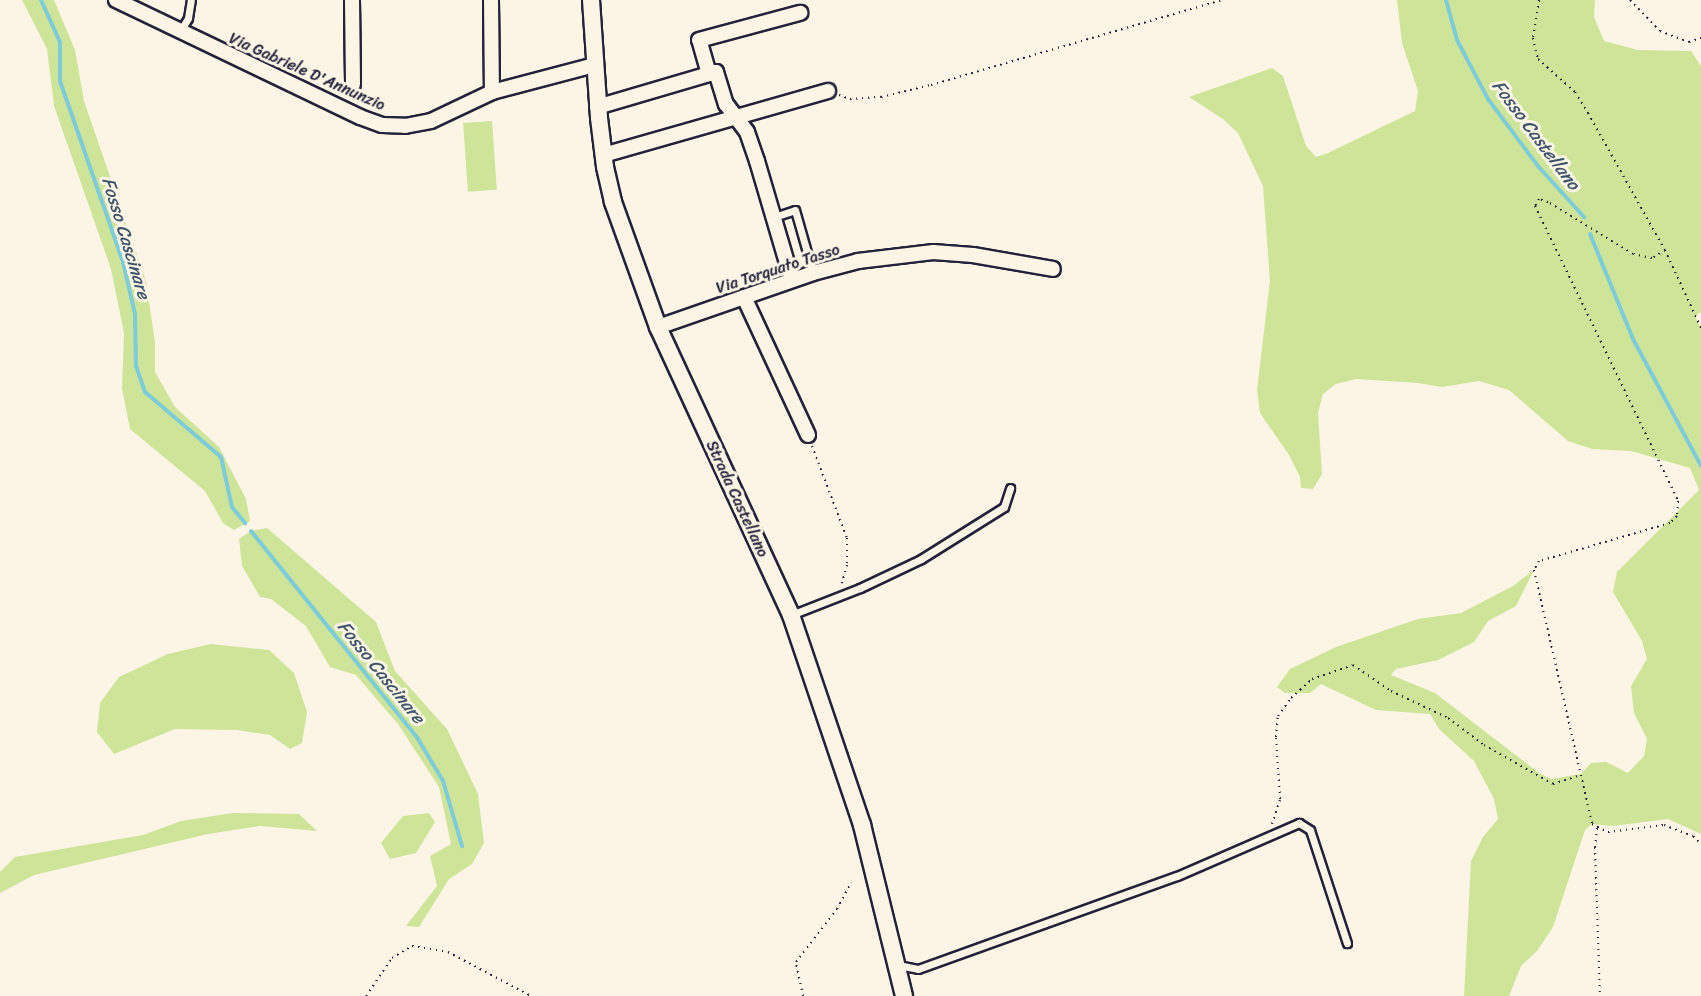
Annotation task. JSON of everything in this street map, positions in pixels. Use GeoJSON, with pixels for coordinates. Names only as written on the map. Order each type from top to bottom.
{"type":"FeatureCollection","features":[{"type":"Feature","properties":{"kind":"street","name":"Via Gabriele D'Annunzio"},"geometry":{"type":"LineString","coordinates":[[116,0],[360,117],[382,125],[405,126],[430,121],[492,93],[594,65]]}},
{"type":"Feature","properties":{"kind":"street"},"geometry":{"type":"LineString","coordinates":[[352,0],[353,84]]}},
{"type":"Feature","properties":{"kind":"street"},"geometry":{"type":"LineString","coordinates":[[490,0],[492,93]]}},
{"type":"Feature","properties":{"kind":"street","name":"Strada Castellano"},"geometry":{"type":"LineString","coordinates":[[591,0],[597,106],[603,154],[614,202],[658,327],[790,615],[862,825],[904,996]]}},
{"type":"Feature","properties":{"kind":"street"},"geometry":{"type":"LineString","coordinates":[[709,74],[699,40],[800,13]]}},
{"type":"Feature","properties":{"kind":"street"},"geometry":{"type":"LineString","coordinates":[[597,106],[716,72],[726,104],[747,132],[792,280]]}},
{"type":"Feature","properties":{"kind":"street"},"geometry":{"type":"LineString","coordinates":[[603,154],[828,92]]}},
{"type":"Feature","properties":{"kind":"street","name":"Via Torquato Tasso"},"geometry":{"type":"LineString","coordinates":[[658,327],[813,273],[858,261],[933,252],[973,255],[1053,268]]}},
{"type":"Feature","properties":{"kind":"street"},"geometry":{"type":"LineString","coordinates":[[744,297],[808,435]]}},
{"type":"Feature","properties":{"kind":"lane"},"geometry":{"type":"LineString","coordinates":[[180,32],[188,18],[191,0]]}},
{"type":"Feature","properties":{"kind":"lane"},"geometry":{"type":"LineString","coordinates":[[774,217],[795,210],[813,273]]}},
{"type":"Feature","properties":{"kind":"lane"},"geometry":{"type":"LineString","coordinates":[[790,615],[921,559],[1004,507],[1010,488]]}},
{"type":"Feature","properties":{"kind":"lane"},"geometry":{"type":"LineString","coordinates":[[898,965],[918,969],[1177,876],[1299,823],[1311,830],[1347,944]]}},
{"type":"Feature","properties":{"kind":"path"},"geometry":{"type":"LineString","coordinates":[[828,92],[850,99],[880,98],[1222,0]]}},
{"type":"Feature","properties":{"kind":"path"},"geometry":{"type":"LineString","coordinates":[[1539,0],[1533,38],[1534,50],[1538,59],[1575,92],[1665,250],[1701,328]]}},
{"type":"Feature","properties":{"kind":"path"},"geometry":{"type":"LineString","coordinates":[[1630,0],[1660,31],[1689,42],[1701,38]]}},
{"type":"Feature","properties":{"kind":"path"},"geometry":{"type":"LineString","coordinates":[[1665,250],[1652,258],[1633,254],[1548,202],[1539,199],[1535,206],[1678,501],[1677,516],[1670,524],[1539,561],[1534,570],[1589,817],[1597,827],[1608,832],[1664,825],[1693,836],[1701,844]]}},
{"type":"Feature","properties":{"kind":"path"},"geometry":{"type":"LineString","coordinates":[[808,435],[847,538],[848,565],[843,581],[833,598]]}},
{"type":"Feature","properties":{"kind":"path"},"geometry":{"type":"LineString","coordinates":[[1265,837],[1274,821],[1280,799],[1276,736],[1278,716],[1291,698],[1312,679],[1353,666],[1391,691],[1448,718],[1484,745],[1553,784],[1581,774]]}},
{"type":"Feature","properties":{"kind":"path"},"geometry":{"type":"LineString","coordinates":[[1597,827],[1595,847],[1600,996]]}},
{"type":"Feature","properties":{"kind":"path"},"geometry":{"type":"LineString","coordinates":[[803,996],[796,962],[837,909],[851,883]]}},
{"type":"Feature","properties":{"kind":"path"},"geometry":{"type":"LineString","coordinates":[[366,996],[392,958],[412,946],[448,952],[531,996]]}},
{"type":"Feature","properties":{"kind":"green space"},"geometry":{"type":"Polygon","coordinates":[[[22,0],[54,0],[75,50],[84,101],[146,281],[155,342],[155,372],[175,407],[219,447],[246,499],[250,521],[234,530],[223,523],[205,491],[130,429],[122,388],[124,333],[111,269],[54,106],[47,49],[22,0]]]}},
{"type":"Feature","properties":{"kind":"green space"},"geometry":{"type":"Polygon","coordinates":[[[1397,0],[1595,0],[1594,17],[1604,41],[1638,50],[1691,51],[1701,66],[1701,312],[1695,316],[1701,328],[1701,834],[1668,819],[1613,826],[1592,824],[1585,830],[1553,927],[1537,951],[1521,966],[1509,996],[1464,996],[1471,861],[1483,837],[1498,819],[1494,799],[1474,761],[1439,729],[1430,714],[1376,710],[1321,684],[1310,693],[1285,693],[1277,687],[1290,669],[1336,647],[1418,619],[1461,613],[1513,586],[1534,570],[1516,606],[1488,621],[1474,642],[1438,660],[1396,669],[1391,675],[1435,693],[1539,773],[1551,779],[1581,774],[1591,763],[1606,762],[1628,773],[1644,756],[1647,739],[1634,713],[1631,686],[1647,659],[1642,641],[1613,592],[1617,572],[1699,490],[1690,468],[1631,451],[1592,449],[1568,441],[1509,390],[1479,381],[1442,387],[1356,379],[1336,384],[1323,394],[1318,413],[1322,474],[1313,489],[1301,488],[1300,477],[1289,455],[1260,413],[1257,390],[1270,281],[1263,186],[1238,133],[1223,119],[1189,97],[1272,68],[1283,76],[1306,146],[1316,157],[1328,153],[1415,111],[1418,91],[1402,43],[1397,0]]]}},
{"type":"Feature","properties":{"kind":"green space"},"geometry":{"type":"Polygon","coordinates":[[[492,121],[497,190],[468,192],[463,123],[492,121]]]}},
{"type":"Feature","properties":{"kind":"green space"},"geometry":{"type":"Polygon","coordinates":[[[267,528],[376,622],[395,671],[447,729],[478,794],[484,843],[472,864],[449,879],[419,927],[406,926],[437,886],[430,856],[451,844],[439,787],[398,724],[356,675],[330,667],[306,626],[271,599],[260,597],[242,566],[239,539],[251,531],[267,528]]]}},
{"type":"Feature","properties":{"kind":"green space"},"geometry":{"type":"Polygon","coordinates":[[[211,644],[269,650],[294,673],[307,712],[302,743],[290,749],[270,735],[237,730],[175,729],[114,754],[97,732],[100,703],[119,677],[168,654],[211,644]]]}},
{"type":"Feature","properties":{"kind":"green space"},"geometry":{"type":"Polygon","coordinates":[[[233,813],[299,814],[317,831],[260,826],[208,834],[34,875],[0,893],[0,872],[15,857],[143,835],[181,821],[233,813]]]}},
{"type":"Feature","properties":{"kind":"green space"},"geometry":{"type":"Polygon","coordinates":[[[429,813],[435,822],[416,853],[390,859],[381,843],[403,816],[429,813]]]}},
{"type":"Feature","properties":{"kind":"waterway","name":"Fosso Cascinare"},"geometry":{"type":"LineString","coordinates":[[41,0],[60,42],[60,81],[123,262],[135,314],[136,366],[145,392],[221,457],[232,507],[245,523]]}},
{"type":"Feature","properties":{"kind":"waterway","name":"Fosso Castellano"},"geometry":{"type":"LineString","coordinates":[[1446,0],[1457,40],[1488,99],[1538,166],[1584,217]]}},
{"type":"Feature","properties":{"kind":"waterway","name":"Fosso Castellano"},"geometry":{"type":"LineString","coordinates":[[1590,234],[1633,339],[1701,466]]}},
{"type":"Feature","properties":{"kind":"waterway","name":"Fosso Cascinare"},"geometry":{"type":"LineString","coordinates":[[251,531],[418,739],[443,781],[462,846]]}}]}
